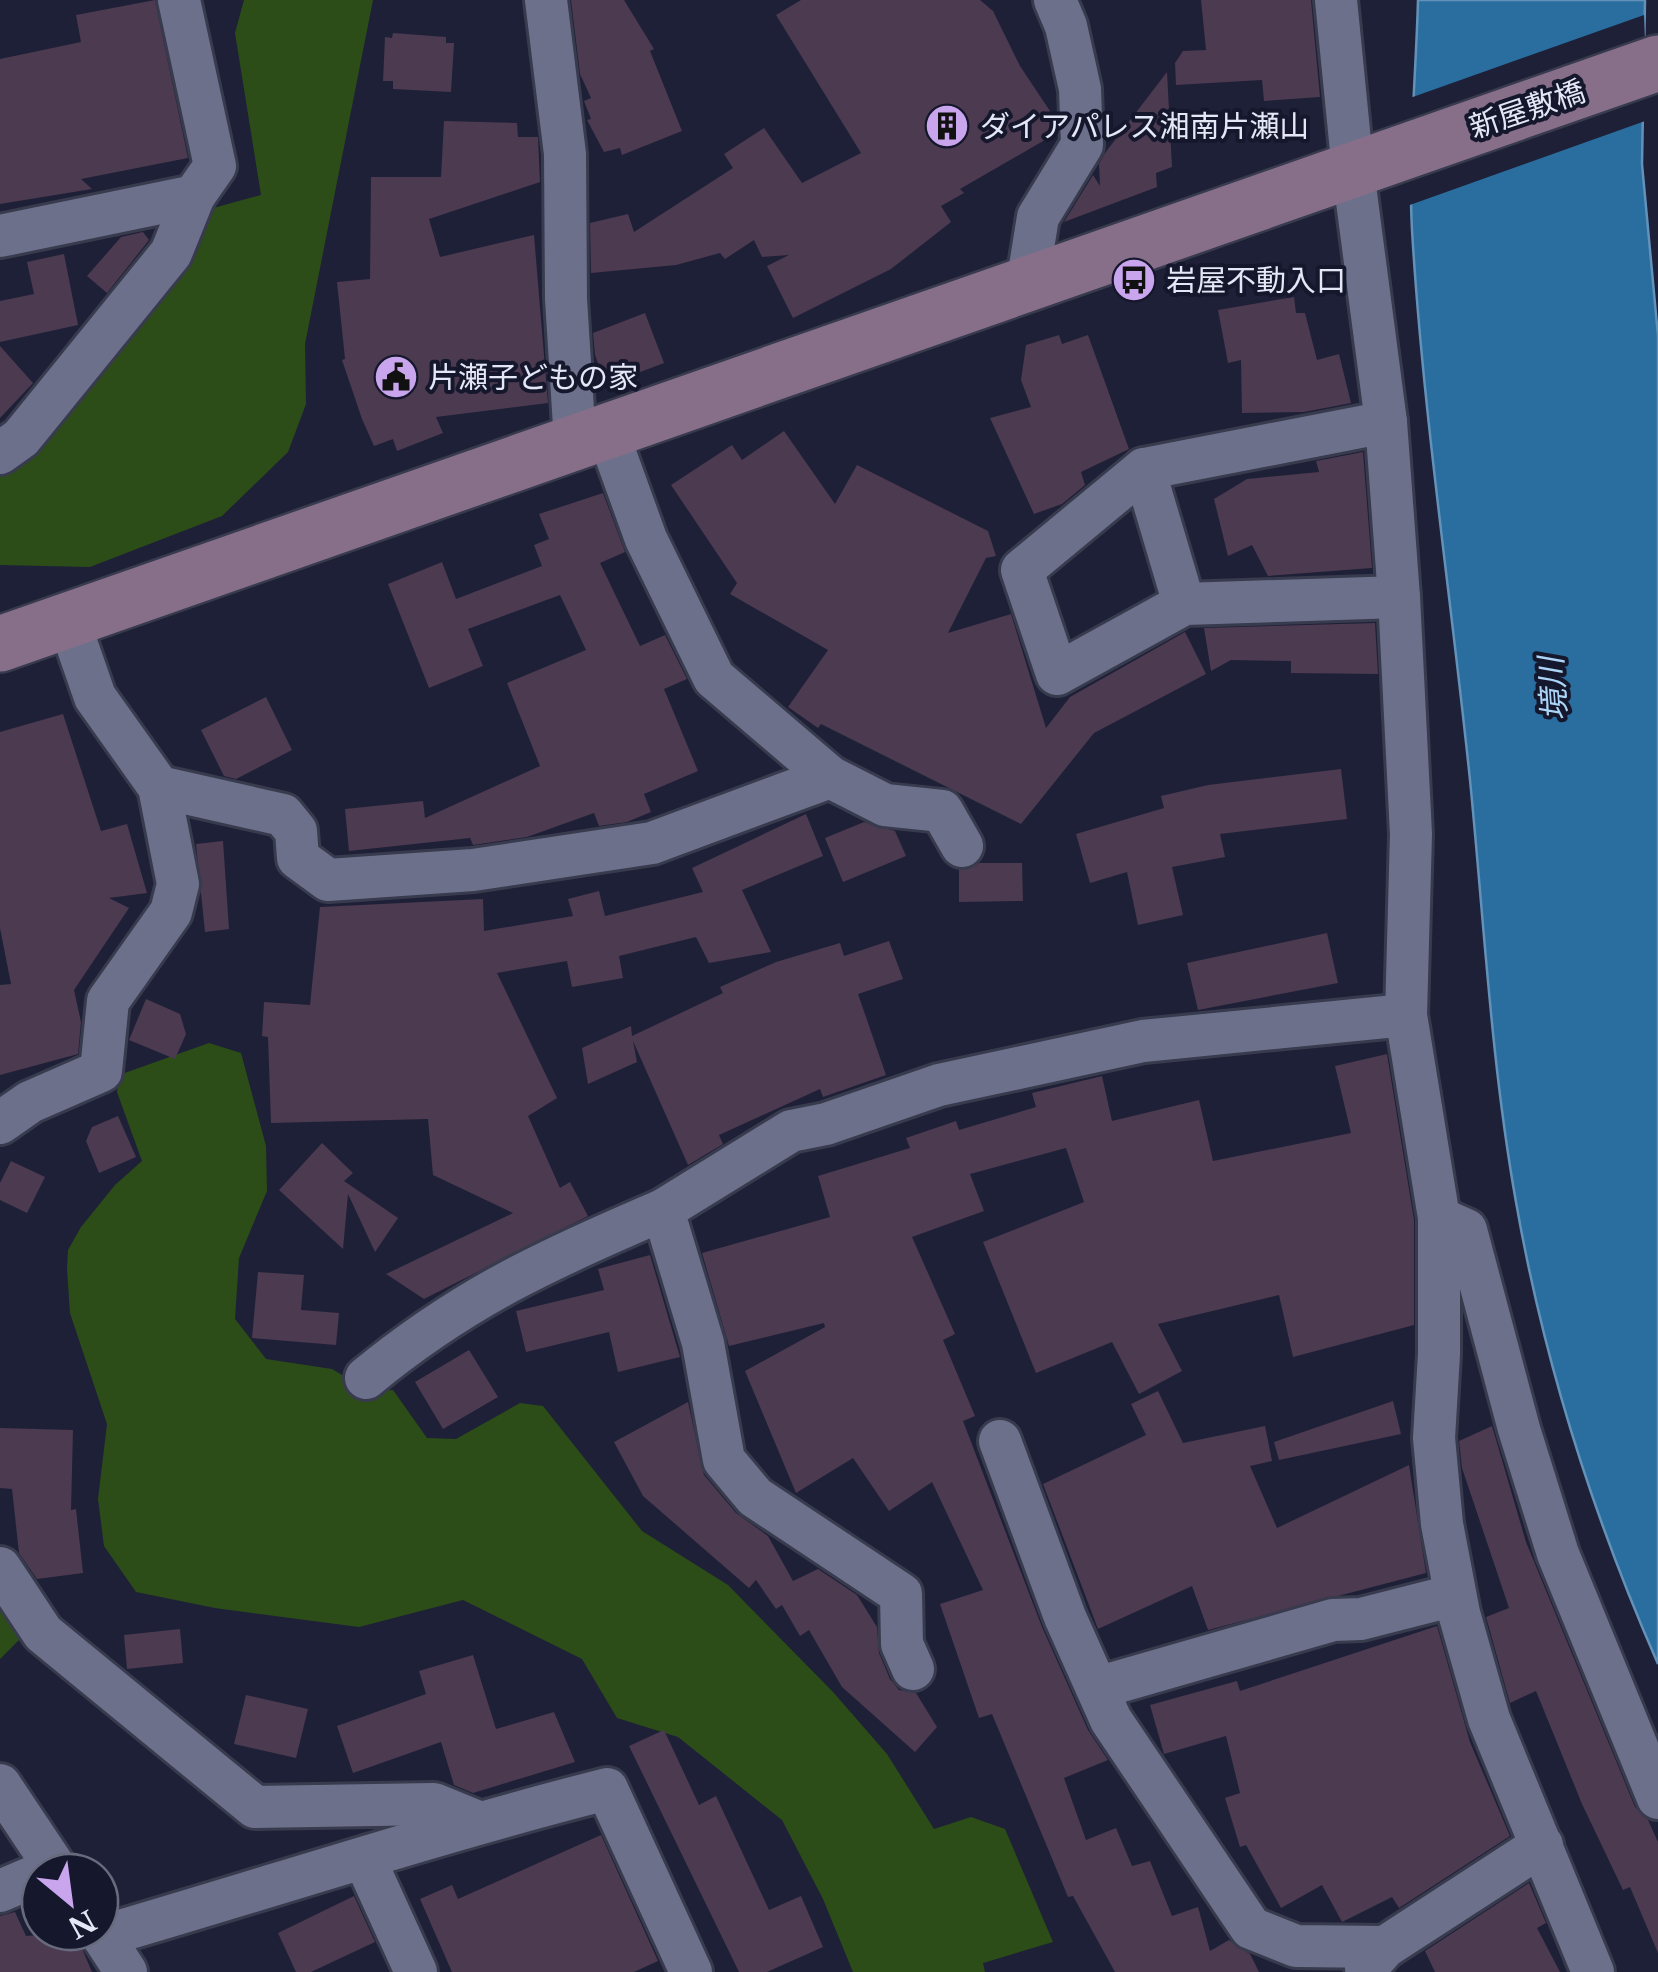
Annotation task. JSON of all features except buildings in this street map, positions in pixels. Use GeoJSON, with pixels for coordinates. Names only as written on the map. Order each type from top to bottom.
{"type":"FeatureCollection","features":[{"type":"Feature","properties":{"kind":"street"},"geometry":{"type":"LineString","coordinates":[[0,453],[22,438],[171,253],[194,196],[215,166],[180,0]]}},
{"type":"Feature","properties":{"kind":"street"},"geometry":{"type":"LineString","coordinates":[[546,0],[564,154],[566,298],[591,437],[714,678],[830,777],[886,806],[942,811],[962,846]]}},
{"type":"Feature","properties":{"kind":"street"},"geometry":{"type":"LineString","coordinates":[[1027,284],[1038,216],[1082,145],[1080,89],[1066,26],[1055,0]]}},
{"type":"Feature","properties":{"kind":"street"},"geometry":{"type":"LineString","coordinates":[[1336,0],[1375,163],[1410,834],[1406,1014],[1439,1218],[1439,1354],[1434,1438],[1442,1524],[1455,1594],[1489,1718],[1593,1972]]}},
{"type":"Feature","properties":{"kind":"street","name":"新屋敷橋"},"geometry":{"type":"LineString","coordinates":[[0,644],[1658,63]]}},
{"type":"Feature","properties":{"kind":"street"},"geometry":{"type":"LineString","coordinates":[[0,236],[194,196]]}},
{"type":"Feature","properties":{"kind":"street"},"geometry":{"type":"LineString","coordinates":[[1386,422],[1144,469],[1022,570],[1058,674],[1184,604],[1399,597]]}},
{"type":"Feature","properties":{"kind":"street"},"geometry":{"type":"LineString","coordinates":[[1144,469],[1184,604]]}},
{"type":"Feature","properties":{"kind":"street"},"geometry":{"type":"LineString","coordinates":[[0,1122],[30,1102],[101,1070],[108,1001],[171,912],[178,884],[159,786],[95,696],[69,622]]}},
{"type":"Feature","properties":{"kind":"street"},"geometry":{"type":"LineString","coordinates":[[159,786],[283,815],[296,831],[298,858],[328,880],[473,870],[652,843],[830,777]]}},
{"type":"Feature","properties":{"kind":"street"},"geometry":{"type":"LineString","coordinates":[[366,1378],[428,1326],[545,1260],[663,1210],[791,1132],[826,1124],[938,1085],[1143,1041],[1406,1014]]}},
{"type":"Feature","properties":{"kind":"street"},"geometry":{"type":"LineString","coordinates":[[663,1210],[703,1343],[724,1460],[755,1497],[901,1594],[902,1644],[912,1669]]}},
{"type":"Feature","properties":{"kind":"street"},"geometry":{"type":"LineString","coordinates":[[1439,1218],[1466,1230],[1519,1429],[1558,1554],[1658,1798]]}},
{"type":"Feature","properties":{"kind":"street"},"geometry":{"type":"LineString","coordinates":[[1000,1442],[1065,1617],[1097,1688],[1130,1751],[1200,1847],[1251,1928],[1296,1946],[1374,1960],[1542,1845]]}},
{"type":"Feature","properties":{"kind":"street"},"geometry":{"type":"LineString","coordinates":[[0,1568],[43,1633],[254,1807],[434,1804],[478,1822]]}},
{"type":"Feature","properties":{"kind":"street"},"geometry":{"type":"LineString","coordinates":[[1097,1688],[1333,1620],[1360,1619],[1455,1594]]}},
{"type":"Feature","properties":{"kind":"street"},"geometry":{"type":"LineString","coordinates":[[0,1785],[39,1852]]}},
{"type":"Feature","properties":{"kind":"street"},"geometry":{"type":"LineString","coordinates":[[120,1929],[365,1860],[478,1822],[608,1789],[692,1972]]}},
{"type":"Feature","properties":{"kind":"street"},"geometry":{"type":"LineString","coordinates":[[365,1860],[416,1972]]}},
{"type":"Feature","properties":{"kind":"green space"},"geometry":{"type":"Polygon","coordinates":[[[244,0],[373,0],[305,344],[306,404],[288,452],[222,516],[90,567],[0,565],[0,473],[206,210],[261,195],[235,33],[244,0]]]}},
{"type":"Feature","properties":{"kind":"green space"},"geometry":{"type":"Polygon","coordinates":[[[209,1043],[241,1053],[266,1146],[267,1191],[239,1258],[235,1319],[266,1359],[332,1369],[369,1391],[393,1390],[427,1438],[456,1439],[520,1403],[543,1406],[642,1531],[728,1585],[833,1692],[887,1754],[934,1829],[971,1817],[1005,1829],[1053,1942],[983,1963],[985,1972],[853,1972],[823,1899],[782,1820],[678,1737],[617,1718],[582,1659],[463,1600],[359,1627],[215,1608],[136,1592],[104,1546],[98,1499],[107,1424],[70,1313],[68,1250],[115,1185],[142,1161],[117,1092],[119,1075],[209,1043]]]}},
{"type":"Feature","properties":{"kind":"green space"},"geometry":{"type":"Polygon","coordinates":[[[0,1584],[32,1627],[0,1659],[0,1584]]]}},
{"type":"Feature","properties":{"kind":"water","name":"境川"},"geometry":{"type":"Polygon","coordinates":[[[1418,0],[1645,0],[1642,164],[1658,336],[1658,1664],[1612,1552],[1573,1438],[1527,1262],[1507,1149],[1417,299],[1411,173],[1418,0]]]}},
{"type":"Feature","properties":{"kind":"pier"},"geometry":{"type":"Polygon","coordinates":[[[1644,15],[1648,120],[1407,206],[1410,98],[1644,15]]]}},
{"type":"Feature","properties":{"kind":"place","name":"ダイアパレス湘南片瀬山"},"geometry":{"type":"Point","coordinates":[947,126]}},
{"type":"Feature","properties":{"kind":"place","name":"岩屋不動入口"},"geometry":{"type":"Point","coordinates":[1134,280]}},
{"type":"Feature","properties":{"kind":"place","name":"片瀬子どもの家"},"geometry":{"type":"Point","coordinates":[396,377]}}]}
